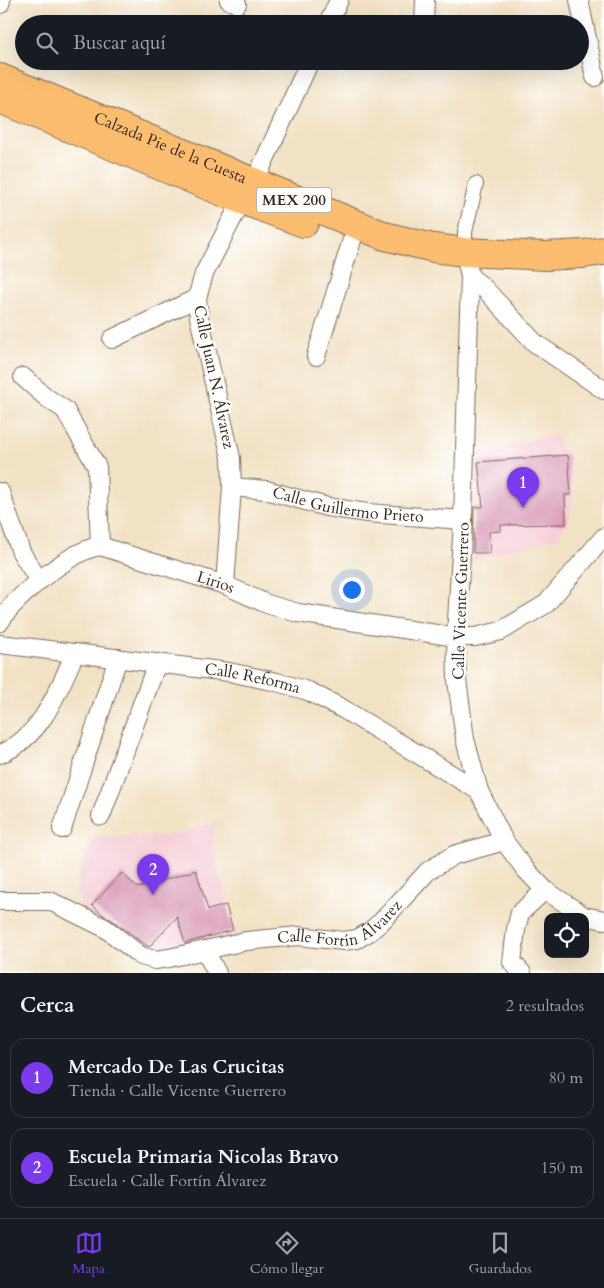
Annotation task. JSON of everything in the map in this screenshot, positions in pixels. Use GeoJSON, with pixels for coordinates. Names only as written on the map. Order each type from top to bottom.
{"type":"FeatureCollection","features":[{"type":"Feature","properties":{"kind":"main road","name":"Calzada Pie de la Cuesta"},"geometry":{"type":"LineString","coordinates":[[0,78],[352,240],[430,263],[547,272],[604,268]]}},
{"type":"Feature","properties":{"kind":"main road","name":"Calzada Pie de la Cuesta"},"geometry":{"type":"LineString","coordinates":[[0,99],[248,192],[385,236],[433,248],[468,266],[604,251]]}},
{"type":"Feature","properties":{"kind":"street"},"geometry":{"type":"LineString","coordinates":[[0,4],[2,0]]}},
{"type":"Feature","properties":{"kind":"street"},"geometry":{"type":"LineString","coordinates":[[332,15],[339,0]]}},
{"type":"Feature","properties":{"kind":"street"},"geometry":{"type":"LineString","coordinates":[[424,15],[425,0]]}},
{"type":"Feature","properties":{"kind":"street"},"geometry":{"type":"LineString","coordinates":[[579,0],[582,15]]}},
{"type":"Feature","properties":{"kind":"street"},"geometry":{"type":"LineString","coordinates":[[589,48],[595,77]]}},
{"type":"Feature","properties":{"kind":"street","name":"Calle Juan N. Álvarez"},"geometry":{"type":"LineString","coordinates":[[225,585],[232,487],[231,458],[199,317],[198,298],[204,274],[248,192],[306,70]]}},
{"type":"Feature","properties":{"kind":"street"},"geometry":{"type":"LineString","coordinates":[[476,184],[465,232],[468,266],[482,286],[535,343],[604,390]]}},
{"type":"Feature","properties":{"kind":"street"},"geometry":{"type":"LineString","coordinates":[[316,356],[352,240]]}},
{"type":"Feature","properties":{"kind":"street","name":"Calle Vicente Guerrero"},"geometry":{"type":"LineString","coordinates":[[468,266],[463,520],[456,637],[457,680],[465,738],[479,790],[504,841],[525,869],[545,890],[584,916],[604,920]]}},
{"type":"Feature","properties":{"kind":"street"},"geometry":{"type":"LineString","coordinates":[[112,339],[198,298]]}},
{"type":"Feature","properties":{"kind":"street"},"geometry":{"type":"LineString","coordinates":[[1,615],[40,581],[83,550],[100,546],[98,467],[65,410],[47,398],[23,377]]}},
{"type":"Feature","properties":{"kind":"street","name":"Calle Guillermo Prieto"},"geometry":{"type":"LineString","coordinates":[[232,487],[266,490],[326,507],[367,513],[463,520]]}},
{"type":"Feature","properties":{"kind":"street"},"geometry":{"type":"LineString","coordinates":[[0,492],[21,552],[40,581]]}},
{"type":"Feature","properties":{"kind":"street","name":"Lirios"},"geometry":{"type":"LineString","coordinates":[[100,546],[225,585],[267,604],[298,613],[456,637],[475,637],[501,631],[546,604],[604,537]]}},
{"type":"Feature","properties":{"kind":"street","name":"Calle Reforma"},"geometry":{"type":"LineString","coordinates":[[0,644],[229,672],[277,682],[308,691],[343,708],[479,790]]}},
{"type":"Feature","properties":{"kind":"street"},"geometry":{"type":"LineString","coordinates":[[0,754],[12,749],[48,713],[75,653]]}},
{"type":"Feature","properties":{"kind":"street"},"geometry":{"type":"LineString","coordinates":[[62,829],[118,658]]}},
{"type":"Feature","properties":{"kind":"street"},"geometry":{"type":"LineString","coordinates":[[101,816],[157,663]]}},
{"type":"Feature","properties":{"kind":"street","name":"Calle Fortín Álvarez"},"geometry":{"type":"LineString","coordinates":[[0,901],[50,901],[105,928],[141,956],[155,960],[246,941],[284,937],[298,936],[344,941],[357,938],[381,922],[428,871],[454,855],[504,841]]}},
{"type":"Feature","properties":{"kind":"street"},"geometry":{"type":"LineString","coordinates":[[522,973],[512,962],[520,913],[545,890]]}},
{"type":"Feature","properties":{"kind":"street"},"geometry":{"type":"LineString","coordinates":[[205,950],[217,973]]}},
{"type":"Feature","properties":{"kind":"shaded area"},"geometry":{"type":"Polygon","coordinates":[[[555,434],[560,448],[569,453],[573,496],[569,520],[557,538],[473,560],[475,455],[555,434]]]}},
{"type":"Feature","properties":{"kind":"shaded area"},"geometry":{"type":"Polygon","coordinates":[[[217,821],[212,845],[239,939],[154,958],[81,911],[76,880],[94,837],[170,836],[217,821]]]}},
{"type":"Feature","properties":{"kind":"building"},"geometry":{"type":"Polygon","coordinates":[[[568,455],[571,495],[565,495],[566,524],[501,525],[501,531],[489,532],[490,553],[473,553],[474,507],[483,507],[478,462],[568,455]]]}},
{"type":"Feature","properties":{"kind":"building"},"geometry":{"type":"Polygon","coordinates":[[[196,870],[208,910],[226,905],[233,930],[185,943],[177,917],[149,947],[103,915],[92,905],[122,873],[138,888],[196,870]]]}},
{"type":"Feature","properties":{"kind":"place","name":"Mercado De Las Crucitas"},"geometry":{"type":"Point","coordinates":[523,508]}},
{"type":"Feature","properties":{"kind":"place","name":"Escuela Primaria Nicolas Bravo"},"geometry":{"type":"Point","coordinates":[153,895]}}]}
